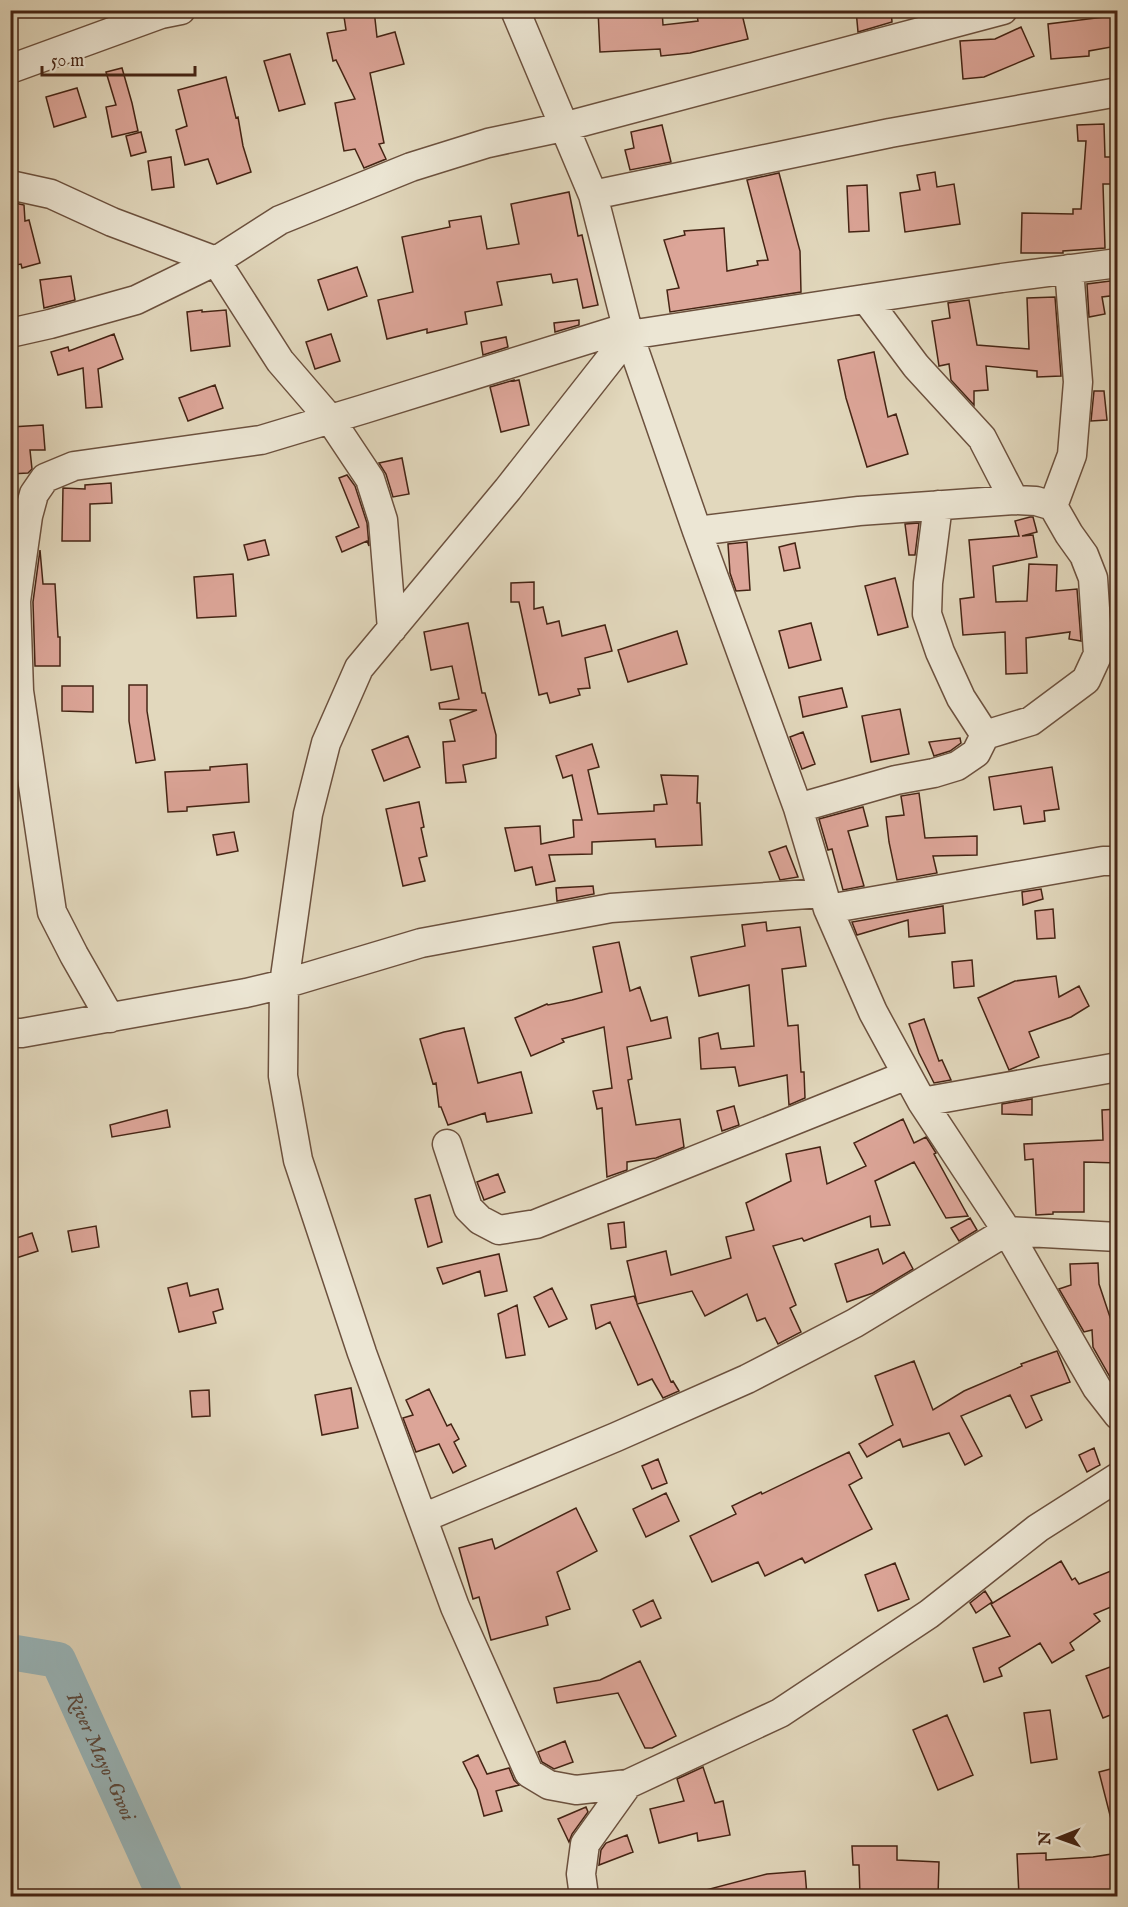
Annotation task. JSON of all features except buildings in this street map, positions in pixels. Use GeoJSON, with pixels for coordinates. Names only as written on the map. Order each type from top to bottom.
{"type":"FeatureCollection","features":[{"type":"Feature","properties":{"kind":"street"},"geometry":{"type":"LineString","coordinates":[[10,69],[161,14],[181,10]]}},
{"type":"Feature","properties":{"kind":"street"},"geometry":{"type":"LineString","coordinates":[[515,10],[593,195],[628,332],[697,531],[798,808],[826,901],[873,1012],[922,1102],[1007,1231],[1097,1388],[1118,1415]]}},
{"type":"Feature","properties":{"kind":"street"},"geometry":{"type":"LineString","coordinates":[[10,333],[136,300],[216,261],[280,220],[411,167],[488,143],[563,127],[993,12]]}},
{"type":"Feature","properties":{"kind":"street"},"geometry":{"type":"LineString","coordinates":[[593,195],[890,133],[1118,92]]}},
{"type":"Feature","properties":{"kind":"street"},"geometry":{"type":"LineString","coordinates":[[10,185],[51,194],[112,222],[216,261],[280,361],[330,419],[370,479],[383,520],[392,629]]}},
{"type":"Feature","properties":{"kind":"street"},"geometry":{"type":"LineString","coordinates":[[110,1018],[52,912],[19,691],[16,601],[28,516],[34,494],[45,478],[74,466],[261,440],[628,332],[1118,263]]}},
{"type":"Feature","properties":{"kind":"street"},"geometry":{"type":"LineString","coordinates":[[1053,506],[1072,455],[1078,382],[1069,269]]}},
{"type":"Feature","properties":{"kind":"street"},"geometry":{"type":"LineString","coordinates":[[866,299],[916,366],[982,438],[1014,500]]}},
{"type":"Feature","properties":{"kind":"street"},"geometry":{"type":"LineString","coordinates":[[628,332],[508,489],[358,668],[326,742],[308,814],[284,984],[283,1076],[298,1160],[362,1353],[455,1607],[529,1773],[549,1785],[576,1790],[628,1784],[780,1713],[929,1614],[1038,1528],[1118,1477]]}},
{"type":"Feature","properties":{"kind":"street"},"geometry":{"type":"LineString","coordinates":[[697,531],[859,511],[1014,500],[1036,501],[1053,506],[1084,555],[1093,578],[1098,654],[1086,680],[1031,721],[986,735],[976,753],[957,766],[896,780],[798,808]]}},
{"type":"Feature","properties":{"kind":"street"},"geometry":{"type":"LineString","coordinates":[[938,505],[928,583],[927,614],[940,652],[961,698],[986,735]]}},
{"type":"Feature","properties":{"kind":"street"},"geometry":{"type":"LineString","coordinates":[[10,1034],[246,993],[421,943],[611,908],[826,901],[985,881],[1103,861],[1118,861]]}},
{"type":"Feature","properties":{"kind":"street"},"geometry":{"type":"LineString","coordinates":[[922,1102],[1118,1067]]}},
{"type":"Feature","properties":{"kind":"street"},"geometry":{"type":"LineString","coordinates":[[447,1144],[468,1208],[480,1220],[499,1230],[536,1224],[908,1075]]}},
{"type":"Feature","properties":{"kind":"street"},"geometry":{"type":"LineString","coordinates":[[423,1518],[747,1379],[855,1323],[1007,1231],[1118,1237]]}},
{"type":"Feature","properties":{"kind":"street"},"geometry":{"type":"LineString","coordinates":[[584,1896],[581,1874],[585,1844],[628,1784]]}},
{"type":"Feature","properties":{"kind":"waterway","name":"River Mayo-Gwoi"},"geometry":{"type":"LineString","coordinates":[[10,1652],[58,1660],[165,1896]]}}]}
